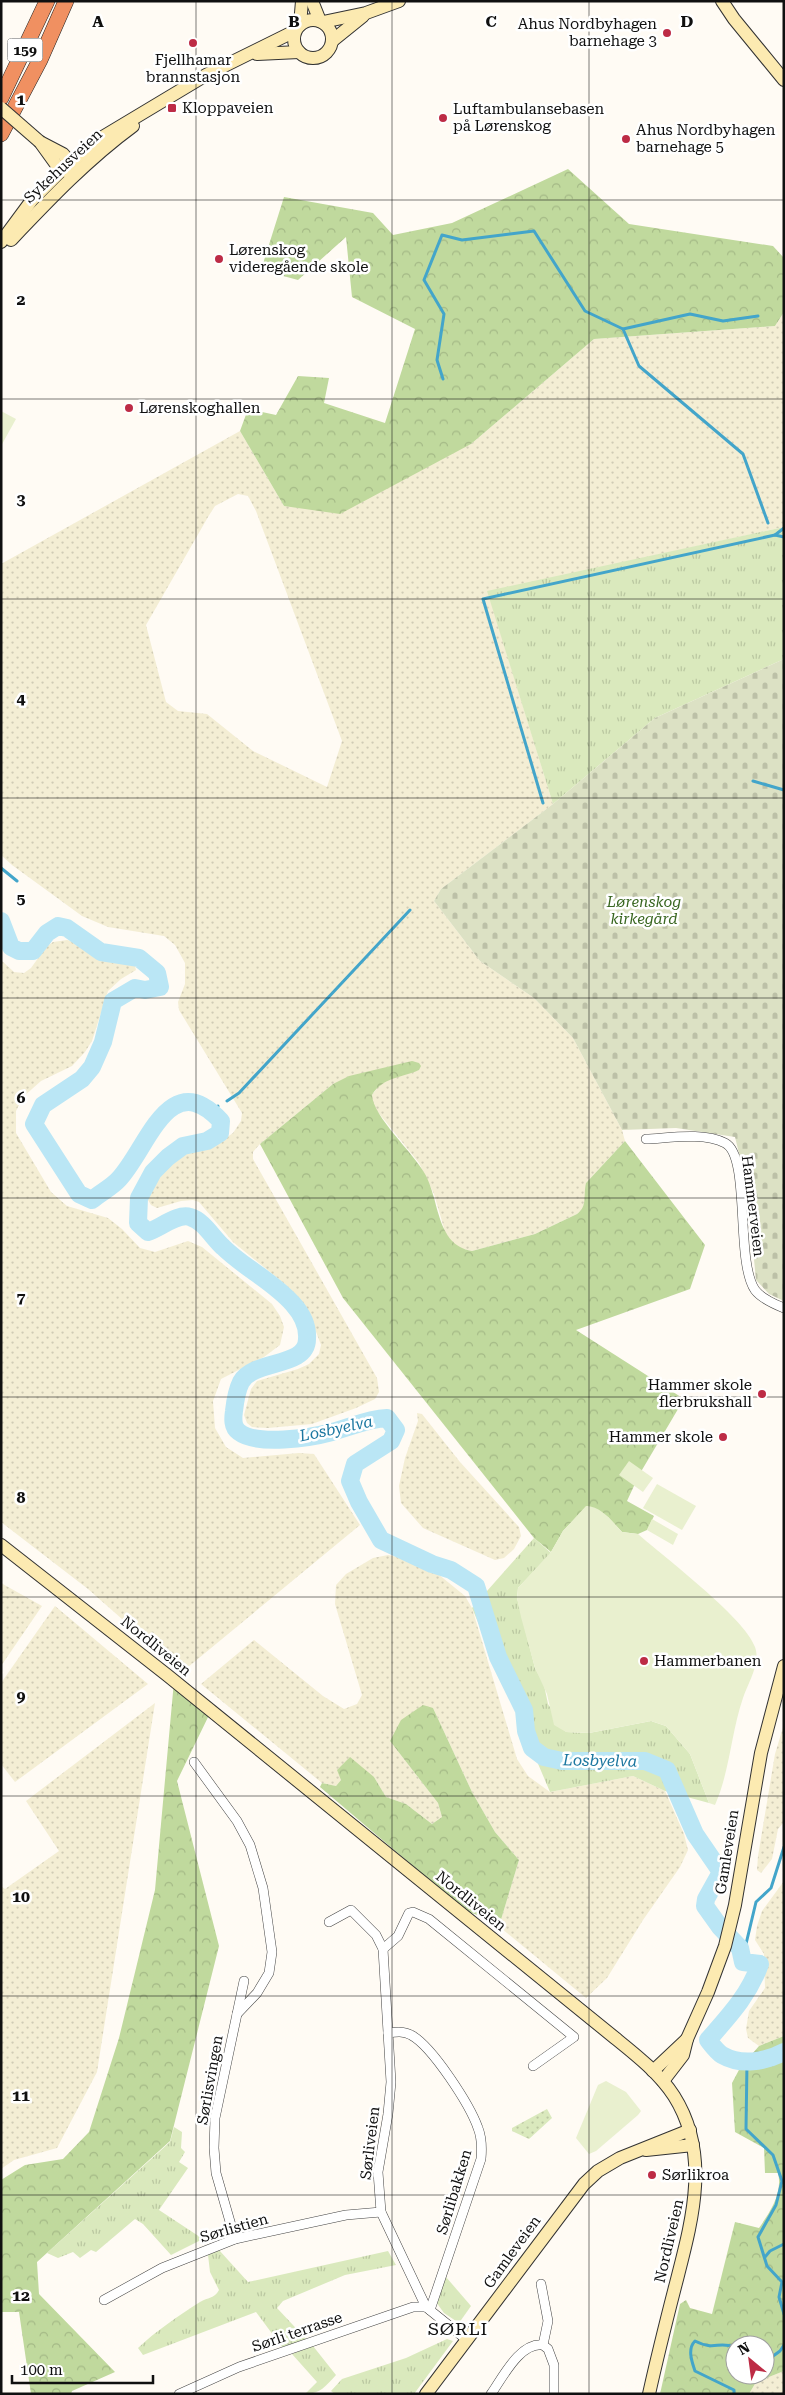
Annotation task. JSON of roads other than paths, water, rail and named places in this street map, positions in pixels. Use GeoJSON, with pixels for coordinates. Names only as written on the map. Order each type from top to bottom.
{"type":"FeatureCollection","features":[{"type":"Feature","properties":{"kind":"highway"},"geometry":{"type":"LineString","coordinates":[[1,78],[39,1]]}},
{"type":"Feature","properties":{"kind":"highway","name":"159"},"geometry":{"type":"LineString","coordinates":[[1,98],[47,1]]}},
{"type":"Feature","properties":{"kind":"highway","name":"159"},"geometry":{"type":"LineString","coordinates":[[1,134],[23,96],[66,1]]}},
{"type":"Feature","properties":{"kind":"highway"},"geometry":{"type":"LineString","coordinates":[[23,96],[75,1]]}},
{"type":"Feature","properties":{"kind":"main road"},"geometry":{"type":"LineString","coordinates":[[302,1],[298,28],[294,40],[299,52],[307,57],[320,56],[327,52],[332,41],[366,13]]}},
{"type":"Feature","properties":{"kind":"main road"},"geometry":{"type":"LineString","coordinates":[[312,1],[321,22],[329,28],[332,41]]}},
{"type":"Feature","properties":{"kind":"main road"},"geometry":{"type":"LineString","coordinates":[[298,28],[307,20],[321,22],[366,13],[399,1]]}},
{"type":"Feature","properties":{"kind":"main road"},"geometry":{"type":"LineString","coordinates":[[722,1],[734,19],[784,80]]}},
{"type":"Feature","properties":{"kind":"main road","name":"Sykehusveien"},"geometry":{"type":"LineString","coordinates":[[1,242],[26,208],[70,169],[150,110],[206,75],[298,28]]}},
{"type":"Feature","properties":{"kind":"main road","name":"Sykehusveien"},"geometry":{"type":"LineString","coordinates":[[248,55],[272,52],[299,52]]}},
{"type":"Feature","properties":{"kind":"main road"},"geometry":{"type":"LineString","coordinates":[[1,108],[70,169]]}},
{"type":"Feature","properties":{"kind":"main road","name":"Sykehusveien"},"geometry":{"type":"LineString","coordinates":[[1,249],[70,169]]}},
{"type":"Feature","properties":{"kind":"main road","name":"Nordliveien"},"geometry":{"type":"LineString","coordinates":[[1,1545],[167,1675],[615,2038],[663,2081],[678,2102],[690,2130],[696,2174],[693,2211],[649,2394]]}},
{"type":"Feature","properties":{"kind":"main road","name":"Gamleveien"},"geometry":{"type":"LineString","coordinates":[[663,2081],[680,2059],[686,2039],[721,1959],[731,1922],[759,1761],[784,1666]]}},
{"type":"Feature","properties":{"kind":"main road","name":"Gamleveien"},"geometry":{"type":"LineString","coordinates":[[653,2071],[686,2039]]}},
{"type":"Feature","properties":{"kind":"main road","name":"Gamleveien"},"geometry":{"type":"LineString","coordinates":[[426,2394],[577,2191],[605,2166],[656,2142],[690,2130]]}},
{"type":"Feature","properties":{"kind":"main road","name":"Gamleveien"},"geometry":{"type":"LineString","coordinates":[[642,2150],[693,2145]]}},
{"type":"Feature","properties":{"kind":"street","name":"Hammerveien"},"geometry":{"type":"LineString","coordinates":[[646,1139],[706,1138],[727,1144],[735,1154],[738,1168],[745,1244],[751,1282],[756,1291],[784,1308]]}},
{"type":"Feature","properties":{"kind":"street"},"geometry":{"type":"LineString","coordinates":[[194,1762],[237,1821],[246,1837],[263,1888],[272,1952],[269,1973],[257,1993],[237,2014]]}},
{"type":"Feature","properties":{"kind":"street"},"geometry":{"type":"LineString","coordinates":[[329,1922],[351,1910],[376,1935],[383,1949],[398,1936],[409,1913],[414,1912],[430,1919],[574,2037],[533,2066]]}},
{"type":"Feature","properties":{"kind":"street","name":"Sørliveien"},"geometry":{"type":"LineString","coordinates":[[383,1949],[385,2009],[391,2082],[388,2114],[378,2172],[381,2212],[428,2309],[467,2340]]}},
{"type":"Feature","properties":{"kind":"street","name":"Sørlisvingen"},"geometry":{"type":"LineString","coordinates":[[235,2239],[218,2181],[214,2148],[216,2118],[244,1981]]}},
{"type":"Feature","properties":{"kind":"street","name":"Sørlibakken"},"geometry":{"type":"LineString","coordinates":[[388,2032],[406,2033],[421,2042],[463,2098],[474,2116],[482,2144],[481,2158],[428,2309]]}},
{"type":"Feature","properties":{"kind":"street","name":"Sørlistien"},"geometry":{"type":"LineString","coordinates":[[104,2300],[162,2268],[235,2239],[346,2215],[381,2212]]}},
{"type":"Feature","properties":{"kind":"street"},"geometry":{"type":"LineString","coordinates":[[541,2284],[548,2321],[543,2345]]}},
{"type":"Feature","properties":{"kind":"street","name":"Sørli terrasse"},"geometry":{"type":"LineString","coordinates":[[179,2394],[239,2367],[292,2348],[413,2307],[428,2309]]}},
{"type":"Feature","properties":{"kind":"street"},"geometry":{"type":"LineString","coordinates":[[491,2394],[522,2352],[535,2344],[543,2345],[548,2350],[554,2364],[554,2394]]}},
{"type":"Feature","properties":{"kind":"waterway"},"geometry":{"type":"LineString","coordinates":[[443,379],[437,360],[444,314],[424,280],[442,235],[462,240],[534,231],[585,311],[623,329],[639,366],[743,454],[768,523]]}},
{"type":"Feature","properties":{"kind":"waterway"},"geometry":{"type":"LineString","coordinates":[[623,329],[690,314],[723,321],[758,316]]}},
{"type":"Feature","properties":{"kind":"waterway"},"geometry":{"type":"LineString","coordinates":[[775,535],[784,528]]}},
{"type":"Feature","properties":{"kind":"waterway"},"geometry":{"type":"LineString","coordinates":[[543,803],[483,599],[775,535],[784,537]]}},
{"type":"Feature","properties":{"kind":"waterway"},"geometry":{"type":"LineString","coordinates":[[753,781],[784,790]]}},
{"type":"Feature","properties":{"kind":"waterway"},"geometry":{"type":"LineString","coordinates":[[1,868],[17,881]]}},
{"type":"Feature","properties":{"kind":"waterway"},"geometry":{"type":"LineString","coordinates":[[227,1101],[239,1093],[410,910]]}},
{"type":"Feature","properties":{"kind":"waterway","name":"Losbyelva"},"geometry":{"type":"LineString","coordinates":[[1,921],[11,947],[19,951],[33,951],[47,933],[58,926],[67,928],[101,952],[139,958],[157,973],[160,987],[145,990],[135,988],[113,1001],[103,1042],[92,1067],[82,1079],[43,1105],[34,1124],[79,1194],[92,1200],[119,1179],[161,1117],[174,1107],[187,1102],[203,1106],[221,1121],[220,1133],[207,1141],[183,1146],[168,1157],[153,1172],[139,1198],[138,1223],[148,1232],[180,1217],[185,1216],[195,1219],[231,1255],[268,1281],[285,1296],[296,1308],[303,1320],[307,1339],[305,1348],[299,1355],[257,1370],[241,1382],[234,1407],[233,1419],[235,1428],[247,1436],[258,1439],[284,1440],[322,1434],[387,1418],[396,1430],[391,1441],[355,1464],[350,1481],[359,1502],[381,1540],[432,1564],[451,1570],[476,1586],[498,1657],[524,1710],[526,1731],[532,1748],[544,1757],[562,1761],[645,1761],[667,1770],[695,1834],[721,1872],[706,1899],[705,1906],[720,1927],[740,1948],[743,1962],[760,1964],[744,1995],[731,2014],[708,2040],[720,2054],[737,2061],[761,2060],[784,2052]]}},
{"type":"Feature","properties":{"kind":"waterway","name":"Losbyelva"},"geometry":{"type":"LineString","coordinates":[[212,1110],[218,1106]]}},
{"type":"Feature","properties":{"kind":"waterway"},"geometry":{"type":"LineString","coordinates":[[740,1948],[746,1944],[756,1902],[771,1888],[784,1847]]}},
{"type":"Feature","properties":{"kind":"waterway"},"geometry":{"type":"LineString","coordinates":[[747,2062],[746,2129],[773,2155],[782,2181],[776,2205],[758,2237],[767,2266],[782,2282],[779,2297],[784,2314]]}},
{"type":"Feature","properties":{"kind":"waterway"},"geometry":{"type":"LineString","coordinates":[[765,2257],[770,2251],[784,2244]]}},
{"type":"Feature","properties":{"kind":"waterway"},"geometry":{"type":"LineString","coordinates":[[725,2345],[712,2346],[695,2341],[691,2348],[692,2360],[695,2371],[734,2390],[734,2394]]}},
{"type":"Feature","properties":{"kind":"waterway"},"geometry":{"type":"LineString","coordinates":[[775,2355],[784,2345]]}},
{"type":"Feature","properties":{"kind":"place","name":"Ahus Nordbyhagen barnehage 3"},"geometry":{"type":"Point","coordinates":[667,33]}},
{"type":"Feature","properties":{"kind":"place","name":"Fjellhamar brannstasjon"},"geometry":{"type":"Point","coordinates":[193,43]}},
{"type":"Feature","properties":{"kind":"place","name":"Kloppaveien"},"geometry":{"type":"Point","coordinates":[172,108]}},
{"type":"Feature","properties":{"kind":"place","name":"Luftambulansebasen på Lørenskog"},"geometry":{"type":"Point","coordinates":[443,118]}},
{"type":"Feature","properties":{"kind":"place","name":"Ahus Nordbyhagen barnehage 5"},"geometry":{"type":"Point","coordinates":[626,139]}},
{"type":"Feature","properties":{"kind":"place","name":"Lørenskog videregående skole"},"geometry":{"type":"Point","coordinates":[219,259]}},
{"type":"Feature","properties":{"kind":"place","name":"Lørenskoghallen"},"geometry":{"type":"Point","coordinates":[129,408]}},
{"type":"Feature","properties":{"kind":"place","name":"Hammer skole flerbrukshall"},"geometry":{"type":"Point","coordinates":[762,1394]}},
{"type":"Feature","properties":{"kind":"place","name":"Hammer skole"},"geometry":{"type":"Point","coordinates":[723,1437]}},
{"type":"Feature","properties":{"kind":"place","name":"Hammerbanen"},"geometry":{"type":"Point","coordinates":[644,1661]}},
{"type":"Feature","properties":{"kind":"place","name":"Sørlikroa"},"geometry":{"type":"Point","coordinates":[652,2175]}},
{"type":"Feature","properties":{"kind":"district","name":"SØRLI"},"geometry":{"type":"Point","coordinates":[458,2329]}},
{"type":"Feature","properties":{"kind":"park label","name":"Lørenskog kirkegård"},"geometry":{"type":"Point","coordinates":[644,910]}}]}
